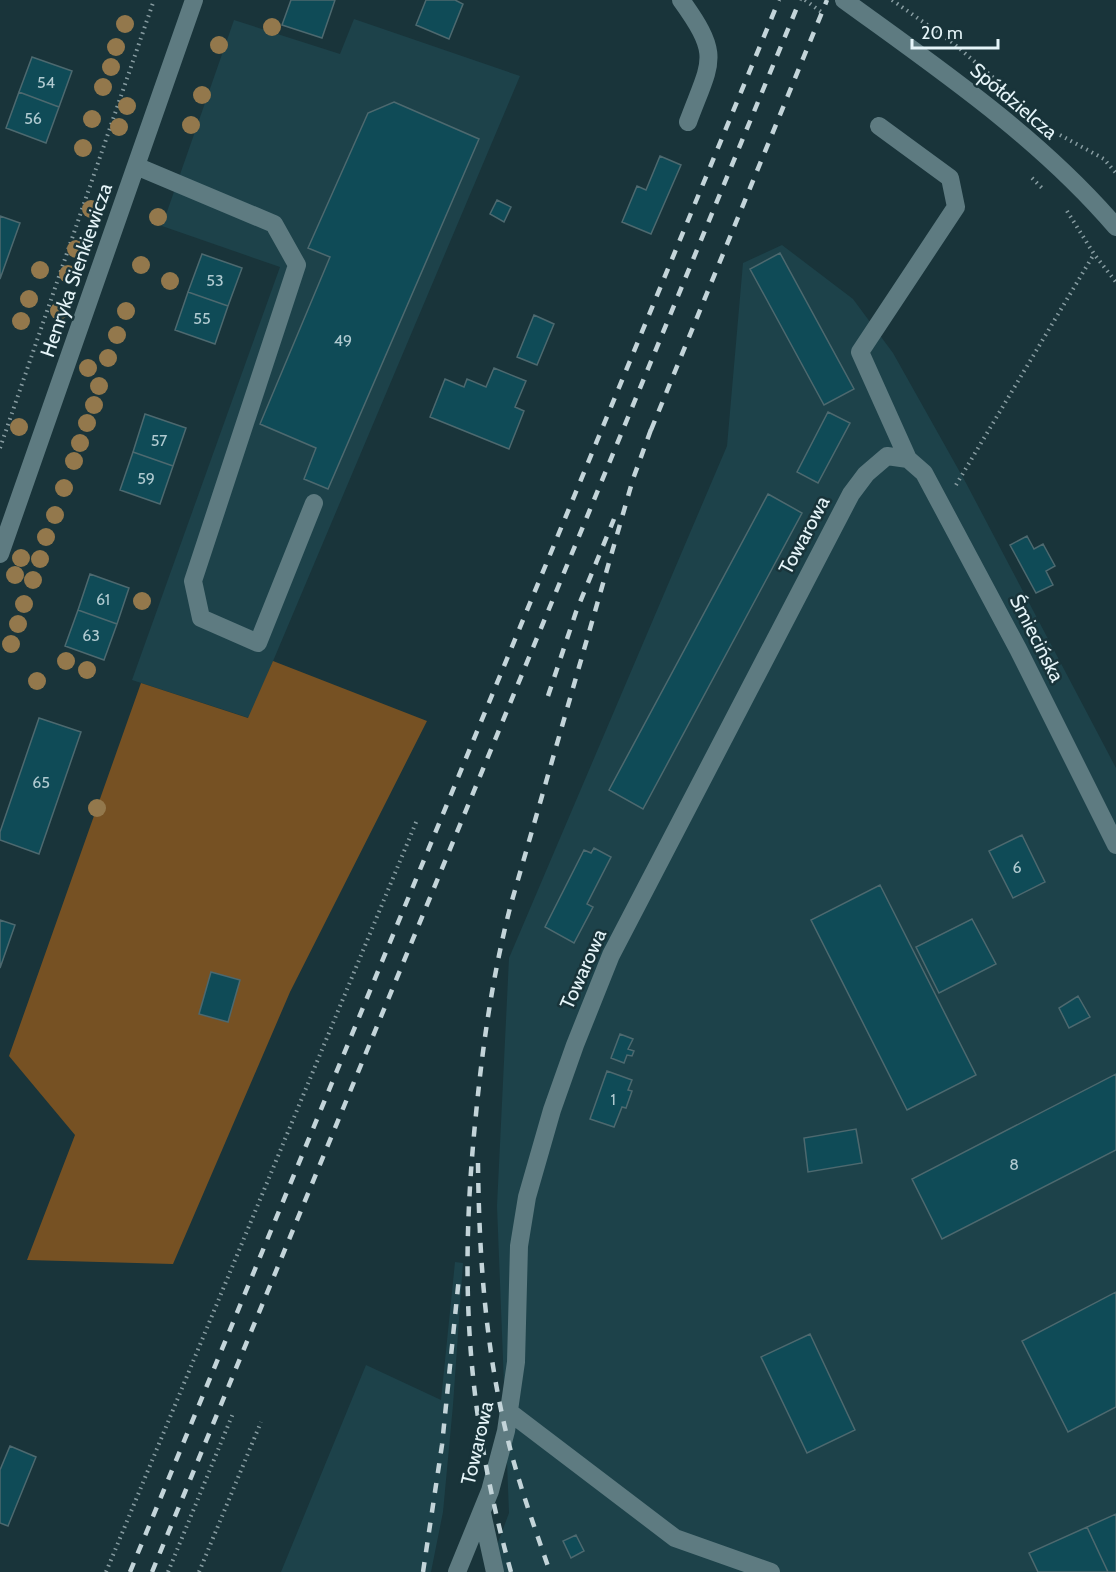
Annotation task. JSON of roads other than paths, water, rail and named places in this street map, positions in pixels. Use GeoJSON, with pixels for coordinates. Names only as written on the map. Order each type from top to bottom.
{"type":"FeatureCollection","features":[{"type":"Feature","properties":{"kind":"street","name":"Henryka Sienkiewicza"},"geometry":{"type":"LineString","coordinates":[[0,554],[194,0]]}},
{"type":"Feature","properties":{"kind":"street"},"geometry":{"type":"LineString","coordinates":[[681,0],[708,44],[710,61],[688,122]]}},
{"type":"Feature","properties":{"kind":"street","name":"Spółdzielcza"},"geometry":{"type":"LineString","coordinates":[[844,0],[979,98],[1045,155],[1116,227]]}},
{"type":"Feature","properties":{"kind":"street","name":"Śmiecińska"},"geometry":{"type":"LineString","coordinates":[[879,126],[950,178],[956,207],[860,352],[908,459],[924,473],[1018,649],[1116,845]]}},
{"type":"Feature","properties":{"kind":"street"},"geometry":{"type":"LineString","coordinates":[[136,166],[274,224],[297,265],[193,581],[201,618],[258,643],[314,503]]}},
{"type":"Feature","properties":{"kind":"street","name":"Towarowa"},"geometry":{"type":"LineString","coordinates":[[457,1572],[482,1513],[506,1431],[516,1362],[519,1246],[527,1197],[552,1110],[611,955],[851,494],[866,474],[887,456],[908,459]]}},
{"type":"Feature","properties":{"kind":"street"},"geometry":{"type":"LineString","coordinates":[[508,1411],[675,1538],[771,1572]]}},
{"type":"Feature","properties":{"kind":"street"},"geometry":{"type":"LineString","coordinates":[[482,1513],[495,1572]]}},
{"type":"Feature","properties":{"kind":"railway"},"geometry":{"type":"LineString","coordinates":[[130,1572],[779,0]]}},
{"type":"Feature","properties":{"kind":"railway"},"geometry":{"type":"LineString","coordinates":[[152,1572],[800,0]]}},
{"type":"Feature","properties":{"kind":"railway"},"geometry":{"type":"LineString","coordinates":[[651,430],[827,0]]}},
{"type":"Feature","properties":{"kind":"railway"},"geometry":{"type":"LineString","coordinates":[[511,1572],[484,1456],[470,1344],[468,1233],[482,1061],[489,1008],[511,904],[633,479],[653,424]]}},
{"type":"Feature","properties":{"kind":"railway"},"geometry":{"type":"LineString","coordinates":[[548,696],[576,612],[614,519]]}},
{"type":"Feature","properties":{"kind":"railway"},"geometry":{"type":"LineString","coordinates":[[478,1163],[482,1264],[493,1366],[510,1450],[550,1572]]}},
{"type":"Feature","properties":{"kind":"railway"},"geometry":{"type":"LineString","coordinates":[[423,1572],[442,1445],[459,1277]]}}]}
